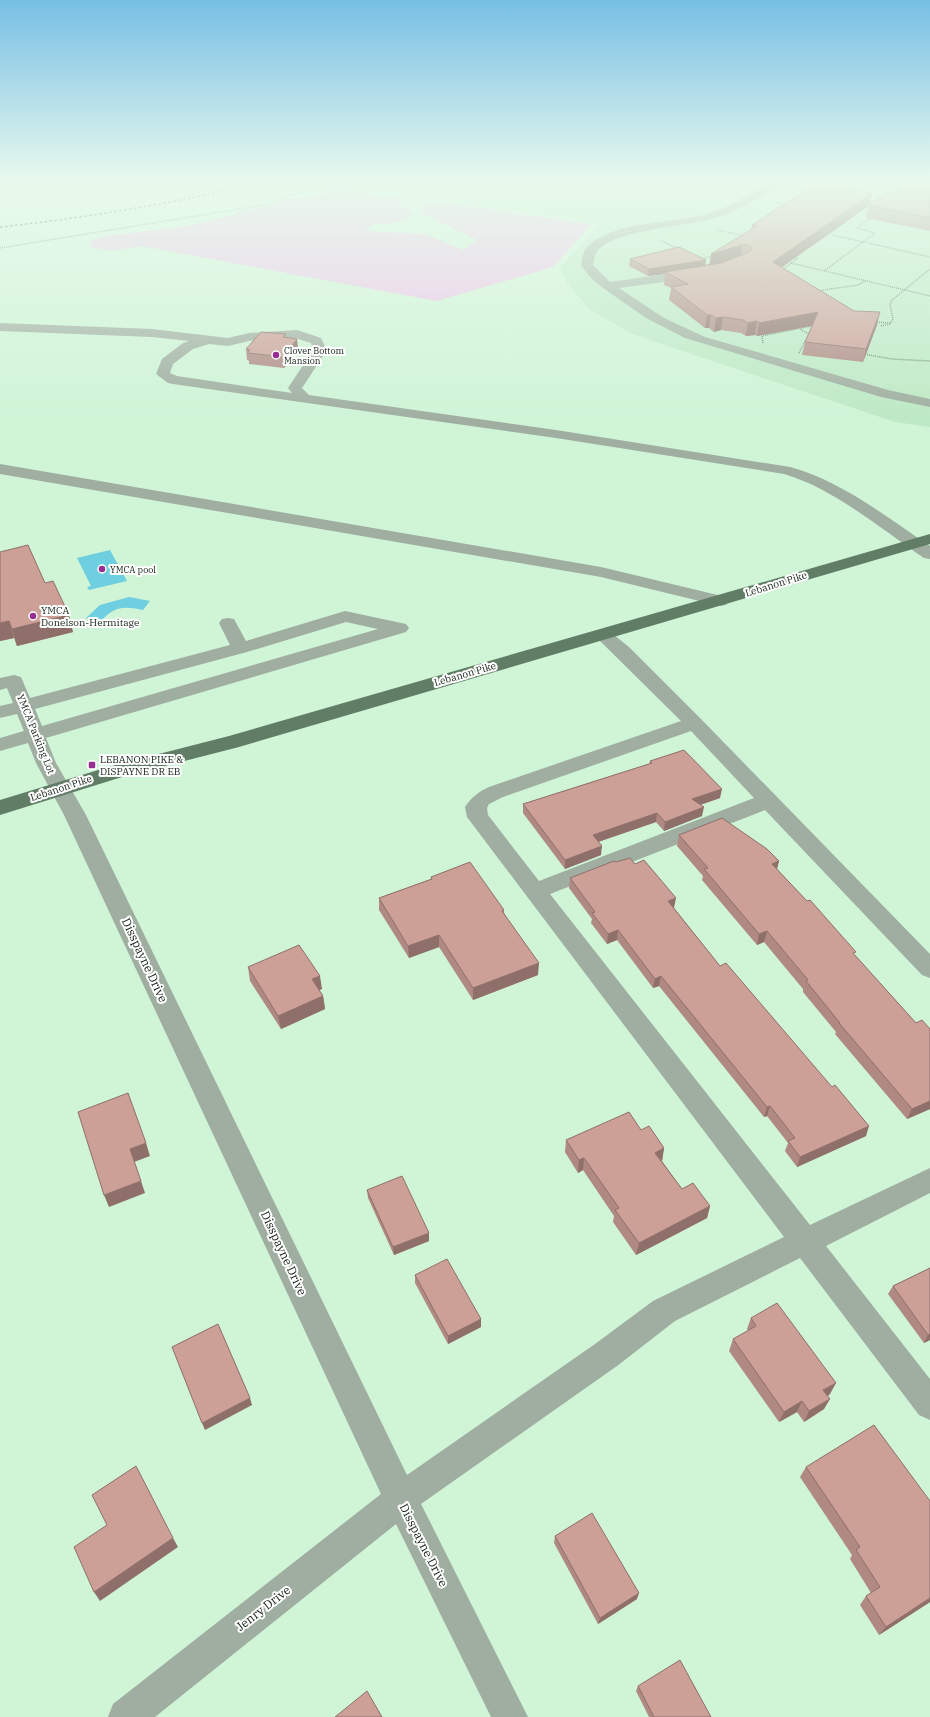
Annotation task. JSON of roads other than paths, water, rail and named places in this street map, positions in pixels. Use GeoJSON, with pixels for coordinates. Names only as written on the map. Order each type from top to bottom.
{"type":"FeatureCollection","features":[{"type":"Feature","properties":{"kind":"main road","name":"Lebanon Pike"},"geometry":{"type":"LineString","coordinates":[[0,808],[59,788],[148,762],[232,742],[922,541]]}},
{"type":"Feature","properties":{"kind":"street"},"geometry":{"type":"LineString","coordinates":[[588,260],[587,265],[594,275],[672,329],[700,340],[756,357],[899,397],[930,403]]}},
{"type":"Feature","properties":{"kind":"street"},"geometry":{"type":"LineString","coordinates":[[608,286],[703,273]]}},
{"type":"Feature","properties":{"kind":"street"},"geometry":{"type":"LineString","coordinates":[[0,327],[152,333],[228,342],[249,337],[297,334],[316,341],[320,350],[295,388],[305,399]]}},
{"type":"Feature","properties":{"kind":"street"},"geometry":{"type":"LineString","coordinates":[[208,340],[188,346],[167,362],[163,374],[173,380],[556,434],[777,469],[807,476],[835,490],[922,541],[930,554]]}},
{"type":"Feature","properties":{"kind":"street"},"geometry":{"type":"LineString","coordinates":[[0,469],[601,572],[720,601]]}},
{"type":"Feature","properties":{"kind":"street"},"geometry":{"type":"LineString","coordinates":[[0,712],[241,648],[345,616],[400,628],[0,745]]}},
{"type":"Feature","properties":{"kind":"street"},"geometry":{"type":"LineString","coordinates":[[228,623],[241,648]]}},
{"type":"Feature","properties":{"kind":"street"},"geometry":{"type":"LineString","coordinates":[[603,635],[622,651],[694,722],[768,801],[930,968]]}},
{"type":"Feature","properties":{"kind":"street","name":"YMCA Parking Lot"},"geometry":{"type":"LineString","coordinates":[[7,683],[24,706],[46,763],[59,788]]}},
{"type":"Feature","properties":{"kind":"street"},"geometry":{"type":"LineString","coordinates":[[694,722],[496,792],[482,799],[476,807],[478,817],[930,1404]]}},
{"type":"Feature","properties":{"kind":"street","name":"Disspayne Drive"},"geometry":{"type":"LineString","coordinates":[[59,788],[75,815],[401,1499],[510,1717]]}},
{"type":"Feature","properties":{"kind":"street"},"geometry":{"type":"LineString","coordinates":[[535,891],[768,801]]}},
{"type":"Feature","properties":{"kind":"street","name":"Jenry Drive"},"geometry":{"type":"LineString","coordinates":[[126,1717],[401,1499],[606,1356],[664,1311],[930,1180]]}},
{"type":"Feature","properties":{"kind":"water","name":"YMCA pool"},"geometry":{"type":"Polygon","coordinates":[[[110,550],[127,581],[89,590],[87,587],[91,586],[77,558],[110,550]]]}},
{"type":"Feature","properties":{"kind":"water"},"geometry":{"type":"Polygon","coordinates":[[[129,597],[150,601],[143,610],[120,608],[111,612],[101,621],[86,618],[100,605],[129,597]]]}},
{"type":"Feature","properties":{"kind":"place","name":"Clover Bottom Mansion"},"geometry":{"type":"Point","coordinates":[276,355]}},
{"type":"Feature","properties":{"kind":"place","name":"YMCA pool"},"geometry":{"type":"Point","coordinates":[102,569]}},
{"type":"Feature","properties":{"kind":"place","name":"YMCA Donelson-Hermitage"},"geometry":{"type":"Point","coordinates":[33,616]}},
{"type":"Feature","properties":{"kind":"place","name":"LEBANON PIKE & DISPAYNE DR EB"},"geometry":{"type":"Point","coordinates":[92,765]}}]}
